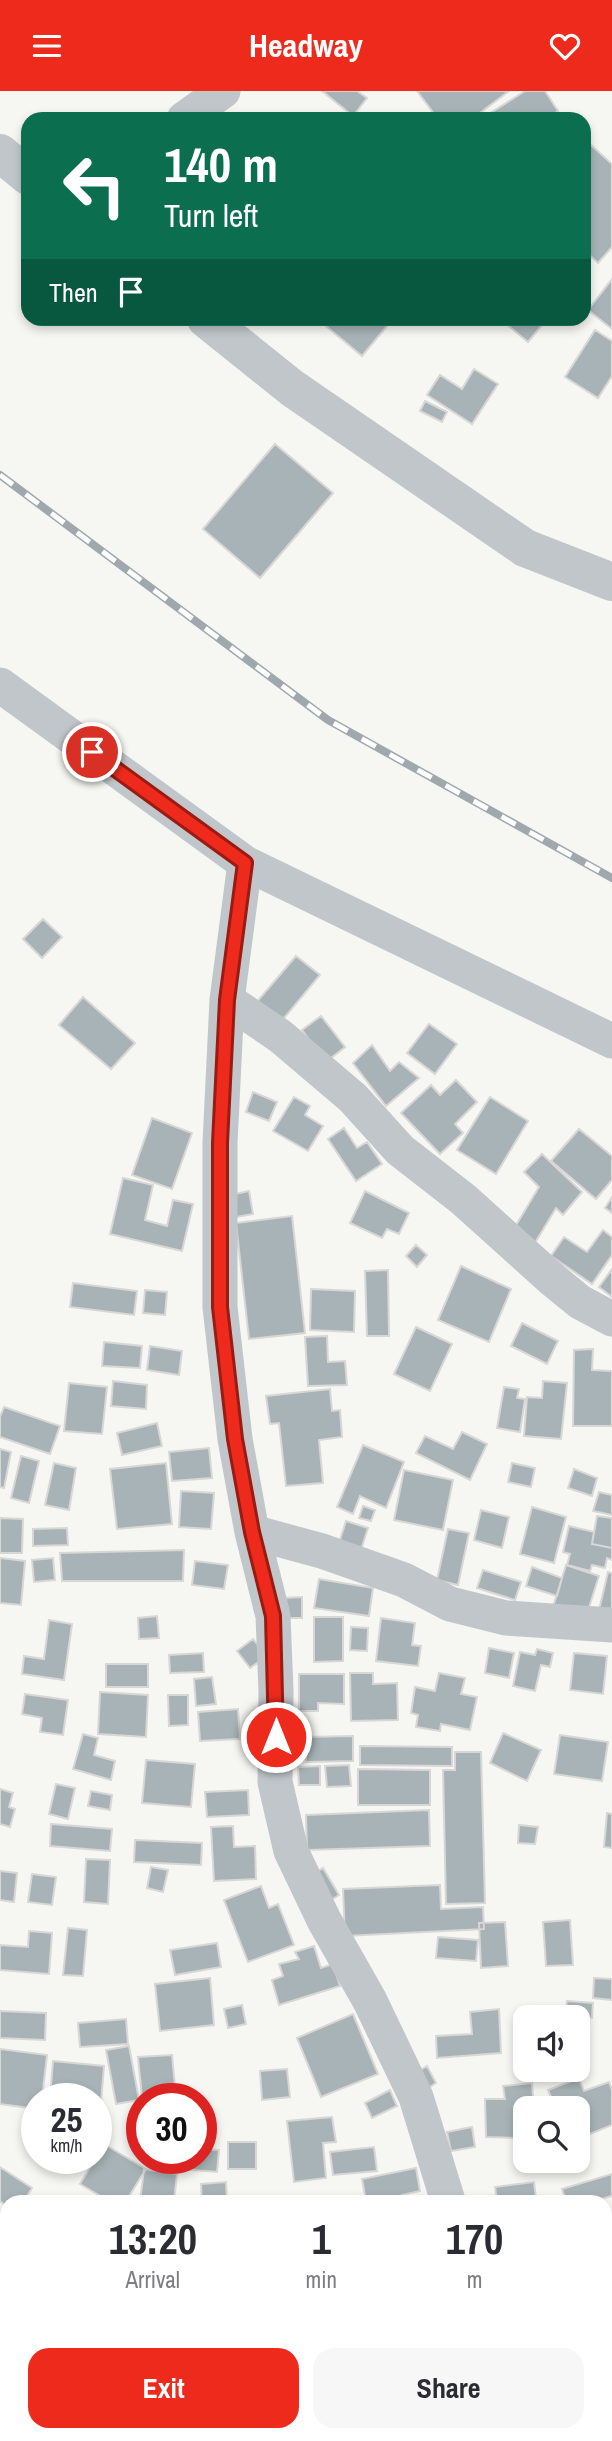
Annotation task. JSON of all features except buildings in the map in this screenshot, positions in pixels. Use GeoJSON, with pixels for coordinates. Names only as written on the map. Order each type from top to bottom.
{"type":"FeatureCollection","features":[{"type":"Feature","properties":{"kind":"street"},"geometry":{"type":"LineString","coordinates":[[194,112],[223,91]]}},
{"type":"Feature","properties":{"kind":"street"},"geometry":{"type":"LineString","coordinates":[[0,153],[21,170]]}},
{"type":"Feature","properties":{"kind":"street"},"geometry":{"type":"LineString","coordinates":[[215,326],[292,388],[525,548],[612,582]]}},
{"type":"Feature","properties":{"kind":"street"},"geometry":{"type":"LineString","coordinates":[[0,685],[245,863],[612,1041]]}},
{"type":"Feature","properties":{"kind":"street"},"geometry":{"type":"LineString","coordinates":[[245,863],[227,1000],[220,1143],[220,1307],[235,1439],[252,1532],[273,1616],[275,1782],[291,1851],[324,1920],[370,2001],[416,2097],[446,2195]]}},
{"type":"Feature","properties":{"kind":"street"},"geometry":{"type":"LineString","coordinates":[[227,1000],[280,1036],[353,1098],[400,1150],[463,1199],[554,1280],[580,1301],[612,1319]]}},
{"type":"Feature","properties":{"kind":"street"},"geometry":{"type":"LineString","coordinates":[[252,1532],[333,1555],[404,1580],[450,1604],[506,1618],[612,1625]]}},
{"type":"Feature","properties":{"kind":"railway"},"geometry":{"type":"LineString","coordinates":[[0,475],[328,720],[612,878]]}},
{"type":"Feature","properties":{"kind":"route"},"geometry":{"type":"LineString","coordinates":[[92,752],[245,863],[227,1000],[220,1143],[220,1307],[235,1439],[252,1532],[273,1616],[276,1737]]}}]}
